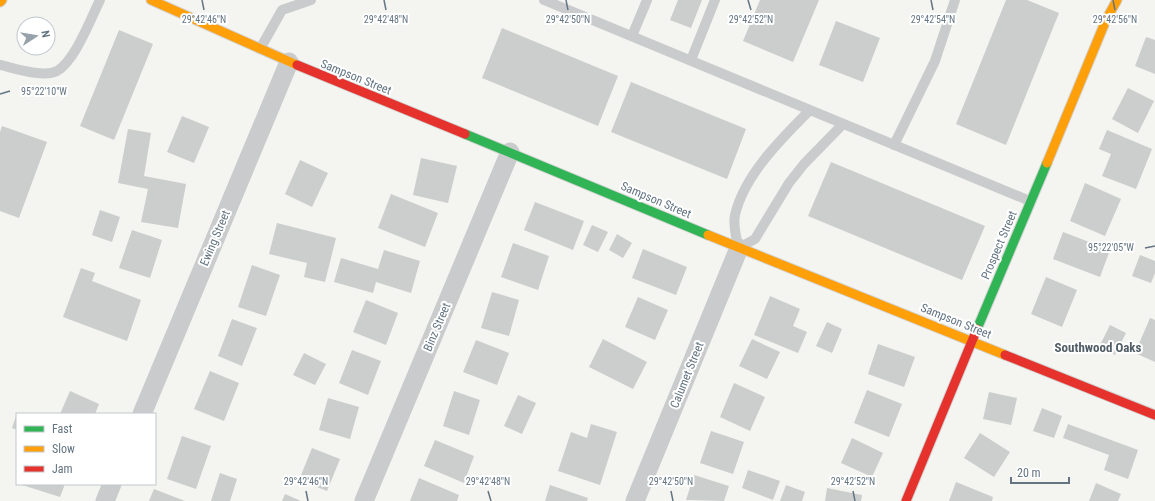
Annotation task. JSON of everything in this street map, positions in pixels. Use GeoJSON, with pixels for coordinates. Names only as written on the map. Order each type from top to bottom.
{"type":"FeatureCollection","features":[{"type":"Feature","properties":{"kind":"street","name":"Sampson Street"},"geometry":{"type":"LineString","coordinates":[[150,0],[289,62],[510,152],[739,248],[972,340],[1155,415]]}},
{"type":"Feature","properties":{"kind":"street","name":"Prospect Street"},"geometry":{"type":"LineString","coordinates":[[906,501],[1106,20],[1117,0]]}},
{"type":"Feature","properties":{"kind":"street","name":"Ewing Street"},"geometry":{"type":"LineString","coordinates":[[142,413],[289,62]]}},
{"type":"Feature","properties":{"kind":"street","name":"Binz Street"},"geometry":{"type":"LineString","coordinates":[[364,501],[510,152]]}},
{"type":"Feature","properties":{"kind":"street","name":"Calumet Street"},"geometry":{"type":"LineString","coordinates":[[634,501],[739,248]]}},
{"type":"Feature","properties":{"kind":"street"},"geometry":{"type":"LineString","coordinates":[[105,501],[112,485]]}},
{"type":"Feature","properties":{"kind":"lane"},"geometry":{"type":"LineString","coordinates":[[0,64],[32,73],[57,71],[70,59],[100,0]]}},
{"type":"Feature","properties":{"kind":"lane"},"geometry":{"type":"LineString","coordinates":[[260,49],[282,10],[311,0]]}},
{"type":"Feature","properties":{"kind":"lane"},"geometry":{"type":"LineString","coordinates":[[544,0],[1030,201]]}},
{"type":"Feature","properties":{"kind":"lane"},"geometry":{"type":"LineString","coordinates":[[632,36],[647,0]]}},
{"type":"Feature","properties":{"kind":"lane"},"geometry":{"type":"LineString","coordinates":[[691,60],[715,0]]}},
{"type":"Feature","properties":{"kind":"lane"},"geometry":{"type":"LineString","coordinates":[[894,145],[935,61],[955,0]]}},
{"type":"Feature","properties":{"kind":"lane"},"geometry":{"type":"LineString","coordinates":[[810,110],[784,136],[768,156],[753,176],[742,197],[735,215],[734,228],[739,248],[755,239],[788,183],[804,164],[843,124]]}},
{"type":"Feature","properties":{"kind":"building"},"geometry":{"type":"Polygon","coordinates":[[[678,0],[702,0],[691,28],[670,20],[678,0]]]}},
{"type":"Feature","properties":{"kind":"building"},"geometry":{"type":"Polygon","coordinates":[[[760,0],[819,0],[793,62],[743,41],[760,0]]]}},
{"type":"Feature","properties":{"kind":"building"},"geometry":{"type":"Polygon","coordinates":[[[1006,0],[1027,0],[1059,13],[1006,145],[956,124],[1006,0]]]}},
{"type":"Feature","properties":{"kind":"building"},"geometry":{"type":"Polygon","coordinates":[[[836,21],[880,38],[863,82],[819,65],[836,21]]]}},
{"type":"Feature","properties":{"kind":"building"},"geometry":{"type":"Polygon","coordinates":[[[502,28],[618,76],[598,126],[482,78],[502,28]]]}},
{"type":"Feature","properties":{"kind":"building"},"geometry":{"type":"Polygon","coordinates":[[[119,30],[153,44],[114,140],[80,126],[119,30]]]}},
{"type":"Feature","properties":{"kind":"building"},"geometry":{"type":"Polygon","coordinates":[[[1146,37],[1155,40],[1155,74],[1135,66],[1146,37]]]}},
{"type":"Feature","properties":{"kind":"building"},"geometry":{"type":"Polygon","coordinates":[[[631,82],[746,129],[727,179],[611,132],[631,82]]]}},
{"type":"Feature","properties":{"kind":"building"},"geometry":{"type":"Polygon","coordinates":[[[1128,88],[1154,101],[1138,133],[1112,119],[1128,88]]]}},
{"type":"Feature","properties":{"kind":"building"},"geometry":{"type":"Polygon","coordinates":[[[182,116],[209,127],[194,163],[167,152],[182,116]]]}},
{"type":"Feature","properties":{"kind":"building"},"geometry":{"type":"Polygon","coordinates":[[[2,126],[47,142],[19,218],[0,211],[0,132],[2,126]]]}},
{"type":"Feature","properties":{"kind":"building"},"geometry":{"type":"Polygon","coordinates":[[[128,129],[151,133],[144,176],[186,184],[178,228],[141,222],[148,189],[118,183],[128,129]]]}},
{"type":"Feature","properties":{"kind":"building"},"geometry":{"type":"Polygon","coordinates":[[[1107,130],[1152,149],[1136,189],[1102,176],[1111,154],[1099,149],[1107,130]]]}},
{"type":"Feature","properties":{"kind":"building"},"geometry":{"type":"Polygon","coordinates":[[[421,158],[457,166],[448,203],[413,195],[421,158]]]}},
{"type":"Feature","properties":{"kind":"building"},"geometry":{"type":"Polygon","coordinates":[[[300,160],[328,173],[312,207],[285,194],[300,160]]]}},
{"type":"Feature","properties":{"kind":"building"},"geometry":{"type":"Polygon","coordinates":[[[831,162],[985,226],[962,280],[808,216],[831,162]]]}},
{"type":"Feature","properties":{"kind":"building"},"geometry":{"type":"Polygon","coordinates":[[[1085,183],[1121,199],[1105,236],[1070,221],[1085,183]]]}},
{"type":"Feature","properties":{"kind":"building"},"geometry":{"type":"Polygon","coordinates":[[[391,194],[438,213],[425,247],[378,228],[391,194]]]}},
{"type":"Feature","properties":{"kind":"building"},"geometry":{"type":"Polygon","coordinates":[[[535,202],[584,221],[573,250],[524,230],[535,202]]]}},
{"type":"Feature","properties":{"kind":"building"},"geometry":{"type":"Polygon","coordinates":[[[100,210],[120,217],[112,242],[92,235],[100,210]]]}},
{"type":"Feature","properties":{"kind":"building"},"geometry":{"type":"Polygon","coordinates":[[[277,223],[336,238],[325,282],[304,277],[307,263],[269,254],[277,223]]]}},
{"type":"Feature","properties":{"kind":"building"},"geometry":{"type":"Polygon","coordinates":[[[592,225],[608,232],[598,252],[583,245],[592,225]]]}},
{"type":"Feature","properties":{"kind":"building"},"geometry":{"type":"Polygon","coordinates":[[[132,230],[162,240],[150,278],[119,268],[132,230]]]}},
{"type":"Feature","properties":{"kind":"building"},"geometry":{"type":"Polygon","coordinates":[[[1063,232],[1110,250],[1100,277],[1053,259],[1063,232]]]}},
{"type":"Feature","properties":{"kind":"building"},"geometry":{"type":"Polygon","coordinates":[[[617,234],[632,243],[623,258],[609,250],[617,234]]]}},
{"type":"Feature","properties":{"kind":"building"},"geometry":{"type":"Polygon","coordinates":[[[513,243],[549,256],[538,290],[501,277],[513,243]]]}},
{"type":"Feature","properties":{"kind":"building"},"geometry":{"type":"Polygon","coordinates":[[[643,249],[687,267],[676,295],[632,278],[643,249]]]}},
{"type":"Feature","properties":{"kind":"building"},"geometry":{"type":"Polygon","coordinates":[[[384,250],[420,261],[411,293],[376,282],[373,293],[334,282],[341,258],[378,269],[384,250]]]}},
{"type":"Feature","properties":{"kind":"building"},"geometry":{"type":"Polygon","coordinates":[[[1140,255],[1155,261],[1155,273],[1151,283],[1132,276],[1140,255]]]}},
{"type":"Feature","properties":{"kind":"building"},"geometry":{"type":"Polygon","coordinates":[[[252,265],[280,275],[266,316],[238,307],[252,265]]]}},
{"type":"Feature","properties":{"kind":"building"},"geometry":{"type":"Polygon","coordinates":[[[81,268],[95,273],[92,281],[141,300],[127,341],[63,317],[81,268]]]}},
{"type":"Feature","properties":{"kind":"building"},"geometry":{"type":"Polygon","coordinates":[[[1046,277],[1077,290],[1062,327],[1031,314],[1046,277]]]}},
{"type":"Feature","properties":{"kind":"building"},"geometry":{"type":"Polygon","coordinates":[[[492,292],[519,300],[509,336],[481,328],[492,292]]]}},
{"type":"Feature","properties":{"kind":"building"},"geometry":{"type":"Polygon","coordinates":[[[770,296],[800,309],[793,326],[807,332],[798,353],[754,335],[770,296]]]}},
{"type":"Feature","properties":{"kind":"building"},"geometry":{"type":"Polygon","coordinates":[[[638,297],[668,310],[655,340],[625,327],[638,297]]]}},
{"type":"Feature","properties":{"kind":"building"},"geometry":{"type":"Polygon","coordinates":[[[366,300],[398,313],[386,345],[353,332],[366,300]]]}},
{"type":"Feature","properties":{"kind":"building"},"geometry":{"type":"Polygon","coordinates":[[[1150,318],[1155,320],[1155,362],[1135,353],[1150,318]]]}},
{"type":"Feature","properties":{"kind":"building"},"geometry":{"type":"Polygon","coordinates":[[[232,319],[257,328],[242,366],[218,356],[232,319]]]}},
{"type":"Feature","properties":{"kind":"building"},"geometry":{"type":"Polygon","coordinates":[[[827,322],[842,329],[832,353],[816,346],[827,322]]]}},
{"type":"Feature","properties":{"kind":"building"},"geometry":{"type":"Polygon","coordinates":[[[1110,325],[1126,333],[1115,355],[1099,347],[1110,325]]]}},
{"type":"Feature","properties":{"kind":"building"},"geometry":{"type":"Polygon","coordinates":[[[603,339],[647,362],[633,389],[589,367],[603,339]]]}},
{"type":"Feature","properties":{"kind":"building"},"geometry":{"type":"Polygon","coordinates":[[[752,339],[780,352],[767,379],[739,366],[752,339]]]}},
{"type":"Feature","properties":{"kind":"building"},"geometry":{"type":"Polygon","coordinates":[[[476,340],[509,353],[497,385],[463,372],[476,340]]]}},
{"type":"Feature","properties":{"kind":"building"},"geometry":{"type":"Polygon","coordinates":[[[878,344],[915,357],[904,387],[868,374],[878,344]]]}},
{"type":"Feature","properties":{"kind":"building"},"geometry":{"type":"Polygon","coordinates":[[[352,350],[381,361],[368,395],[339,383],[352,350]]]}},
{"type":"Feature","properties":{"kind":"building"},"geometry":{"type":"Polygon","coordinates":[[[304,353],[326,364],[315,385],[293,375],[304,353]]]}},
{"type":"Feature","properties":{"kind":"building"},"geometry":{"type":"Polygon","coordinates":[[[210,371],[239,383],[224,421],[194,409],[210,371]]]}},
{"type":"Feature","properties":{"kind":"building"},"geometry":{"type":"Polygon","coordinates":[[[734,383],[765,397],[750,431],[720,417],[734,383]]]}},
{"type":"Feature","properties":{"kind":"building"},"geometry":{"type":"Polygon","coordinates":[[[867,390],[902,404],[889,437],[854,423],[867,390]]]}},
{"type":"Feature","properties":{"kind":"building"},"geometry":{"type":"Polygon","coordinates":[[[70,391],[99,404],[95,413],[60,413],[70,391]]]}},
{"type":"Feature","properties":{"kind":"building"},"geometry":{"type":"Polygon","coordinates":[[[454,391],[480,400],[469,435],[443,426],[454,391]]]}},
{"type":"Feature","properties":{"kind":"building"},"geometry":{"type":"Polygon","coordinates":[[[989,392],[1017,398],[1011,425],[983,419],[989,392]]]}},
{"type":"Feature","properties":{"kind":"building"},"geometry":{"type":"Polygon","coordinates":[[[518,395],[536,403],[522,434],[504,426],[518,395]]]}},
{"type":"Feature","properties":{"kind":"building"},"geometry":{"type":"Polygon","coordinates":[[[328,398],[359,407],[350,439],[319,430],[328,398]]]}},
{"type":"Feature","properties":{"kind":"building"},"geometry":{"type":"Polygon","coordinates":[[[1042,408],[1062,416],[1054,438],[1033,431],[1042,408]]]}},
{"type":"Feature","properties":{"kind":"building"},"geometry":{"type":"Polygon","coordinates":[[[16,416],[16,430],[12,428],[16,416]]]}},
{"type":"Feature","properties":{"kind":"building"},"geometry":{"type":"Polygon","coordinates":[[[591,424],[617,432],[600,485],[558,471],[571,432],[587,438],[591,424]]]}},
{"type":"Feature","properties":{"kind":"building"},"geometry":{"type":"Polygon","coordinates":[[[1068,424],[1138,450],[1128,479],[1104,470],[1109,455],[1063,438],[1068,424]]]}},
{"type":"Feature","properties":{"kind":"building"},"geometry":{"type":"Polygon","coordinates":[[[711,431],[744,442],[733,474],[700,463],[711,431]]]}},
{"type":"Feature","properties":{"kind":"building"},"geometry":{"type":"Polygon","coordinates":[[[980,433],[1010,452],[994,477],[964,458],[980,433]]]}},
{"type":"Feature","properties":{"kind":"building"},"geometry":{"type":"Polygon","coordinates":[[[182,436],[211,446],[196,489],[167,479],[182,436]]]}},
{"type":"Feature","properties":{"kind":"building"},"geometry":{"type":"Polygon","coordinates":[[[852,438],[883,453],[872,477],[841,463],[852,438]]]}},
{"type":"Feature","properties":{"kind":"building"},"geometry":{"type":"Polygon","coordinates":[[[435,440],[474,456],[464,483],[424,466],[435,440]]]}},
{"type":"Feature","properties":{"kind":"building"},"geometry":{"type":"Polygon","coordinates":[[[312,448],[340,459],[327,491],[299,480],[312,448]]]}},
{"type":"Feature","properties":{"kind":"building"},"geometry":{"type":"Polygon","coordinates":[[[748,470],[780,481],[773,500],[742,488],[748,470]]]}},
{"type":"Feature","properties":{"kind":"building"},"geometry":{"type":"Polygon","coordinates":[[[220,473],[237,479],[230,501],[211,501],[220,473]]]}},
{"type":"Feature","properties":{"kind":"building"},"geometry":{"type":"Polygon","coordinates":[[[694,475],[729,486],[724,501],[686,500],[694,475]]]}},
{"type":"Feature","properties":{"kind":"building"},"geometry":{"type":"Polygon","coordinates":[[[419,478],[459,495],[457,501],[410,501],[419,478]]]}},
{"type":"Feature","properties":{"kind":"building"},"geometry":{"type":"Polygon","coordinates":[[[956,482],[993,497],[992,501],[949,501],[956,482]]]}},
{"type":"Feature","properties":{"kind":"building"},"geometry":{"type":"Polygon","coordinates":[[[1096,483],[1121,494],[1118,501],[1089,501],[1096,483]]]}},
{"type":"Feature","properties":{"kind":"building"},"geometry":{"type":"Polygon","coordinates":[[[22,485],[65,485],[60,497],[22,485]]]}},
{"type":"Feature","properties":{"kind":"building"},"geometry":{"type":"Polygon","coordinates":[[[550,485],[588,498],[587,501],[545,501],[550,485]]]}},
{"type":"Feature","properties":{"kind":"building"},"geometry":{"type":"Polygon","coordinates":[[[786,485],[805,492],[802,501],[780,501],[786,485]]]}},
{"type":"Feature","properties":{"kind":"building"},"geometry":{"type":"Polygon","coordinates":[[[827,488],[862,495],[861,501],[825,501],[827,488]]]}},
{"type":"Feature","properties":{"kind":"building"},"geometry":{"type":"Polygon","coordinates":[[[154,489],[185,501],[149,501],[154,489]]]}},
{"type":"Feature","properties":{"kind":"building"},"geometry":{"type":"Polygon","coordinates":[[[285,494],[301,501],[282,501],[285,494]]]}},
{"type":"Feature","properties":{"kind":"traffic: fast"},"geometry":{"type":"LineString","coordinates":[[465,134],[708,235]]}},
{"type":"Feature","properties":{"kind":"traffic: fast"},"geometry":{"type":"LineString","coordinates":[[977,329],[1047,163]]}},
{"type":"Feature","properties":{"kind":"traffic: slow"},"geometry":{"type":"LineString","coordinates":[[151,0],[297,65]]}},
{"type":"Feature","properties":{"kind":"traffic: slow"},"geometry":{"type":"LineString","coordinates":[[1047,163],[1106,20],[1117,0]]}},
{"type":"Feature","properties":{"kind":"traffic: slow"},"geometry":{"type":"LineString","coordinates":[[708,235],[1005,355]]}},
{"type":"Feature","properties":{"kind":"traffic: jam"},"geometry":{"type":"LineString","coordinates":[[297,65],[465,134]]}},
{"type":"Feature","properties":{"kind":"traffic: jam"},"geometry":{"type":"LineString","coordinates":[[906,501],[977,329]]}},
{"type":"Feature","properties":{"kind":"traffic: jam"},"geometry":{"type":"LineString","coordinates":[[1005,355],[1155,415]]}},
{"type":"Feature","properties":{"kind":"district","name":"Southwood Oaks"},"geometry":{"type":"Point","coordinates":[1098,347]}}]}
